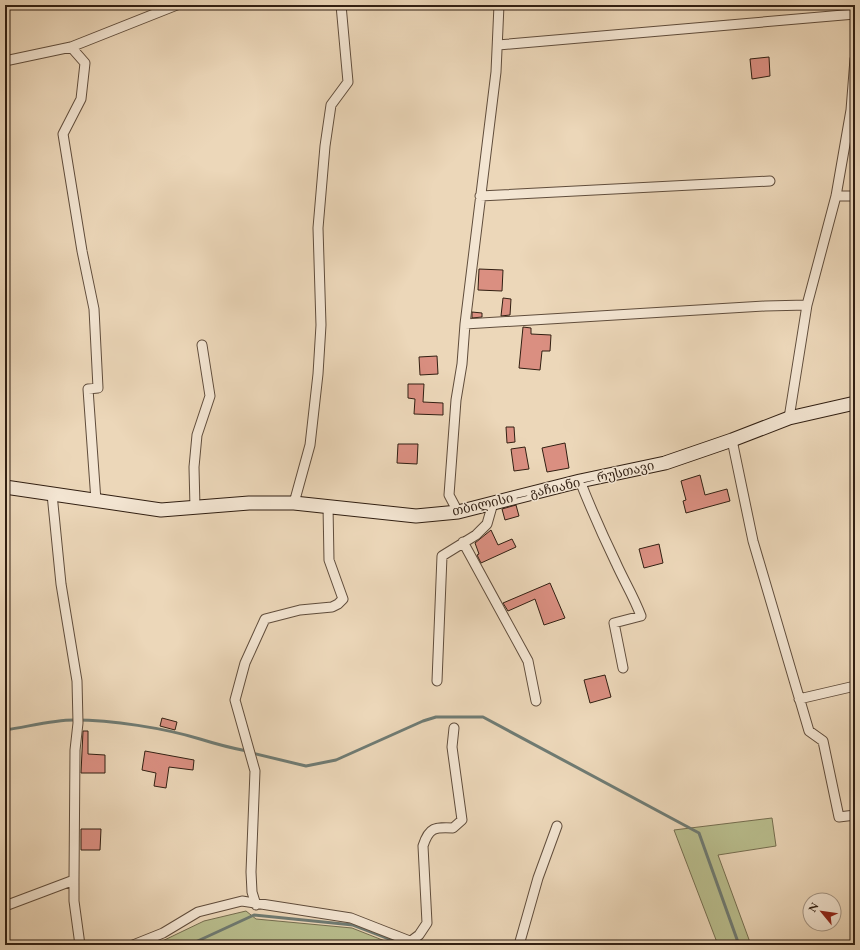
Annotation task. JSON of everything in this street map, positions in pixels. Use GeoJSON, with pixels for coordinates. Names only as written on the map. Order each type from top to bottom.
{"type":"FeatureCollection","features":[{"type":"Feature","properties":{"kind":"main road","name":"თბილისი — გაჩიანი — რუსთავი"},"geometry":{"type":"LineString","coordinates":[[5,487],[161,510],[249,503],[294,503],[416,516],[458,512],[580,481],[665,463],[732,440],[789,418],[855,403]]}},
{"type":"Feature","properties":{"kind":"street"},"geometry":{"type":"LineString","coordinates":[[5,61],[72,47],[177,5]]}},
{"type":"Feature","properties":{"kind":"street"},"geometry":{"type":"LineString","coordinates":[[294,503],[310,445],[318,374],[322,325],[318,228],[325,146],[331,104],[348,82],[342,5]]}},
{"type":"Feature","properties":{"kind":"street"},"geometry":{"type":"LineString","coordinates":[[458,512],[449,495],[456,400],[462,364],[465,324],[496,72],[499,5]]}},
{"type":"Feature","properties":{"kind":"street"},"geometry":{"type":"LineString","coordinates":[[498,45],[855,14]]}},
{"type":"Feature","properties":{"kind":"street"},"geometry":{"type":"LineString","coordinates":[[72,47],[85,63],[81,98],[63,134],[82,251],[94,309],[98,388],[88,390],[96,501]]}},
{"type":"Feature","properties":{"kind":"street"},"geometry":{"type":"LineString","coordinates":[[789,418],[807,306],[836,196],[851,110],[855,59]]}},
{"type":"Feature","properties":{"kind":"street"},"geometry":{"type":"LineString","coordinates":[[480,196],[770,181]]}},
{"type":"Feature","properties":{"kind":"street"},"geometry":{"type":"LineString","coordinates":[[836,196],[855,196]]}},
{"type":"Feature","properties":{"kind":"street"},"geometry":{"type":"LineString","coordinates":[[465,324],[757,307],[807,306]]}},
{"type":"Feature","properties":{"kind":"street"},"geometry":{"type":"LineString","coordinates":[[195,508],[194,467],[197,435],[210,396],[202,345]]}},
{"type":"Feature","properties":{"kind":"street"},"geometry":{"type":"LineString","coordinates":[[732,440],[753,541],[809,731],[823,741],[839,817],[855,815]]}},
{"type":"Feature","properties":{"kind":"street"},"geometry":{"type":"LineString","coordinates":[[580,481],[616,565],[633,595],[641,616],[614,623],[623,668]]}},
{"type":"Feature","properties":{"kind":"street"},"geometry":{"type":"LineString","coordinates":[[52,494],[61,584],[77,680],[78,723],[75,750],[74,901],[80,945]]}},
{"type":"Feature","properties":{"kind":"street"},"geometry":{"type":"LineString","coordinates":[[437,681],[442,556],[476,535],[487,524],[493,503]]}},
{"type":"Feature","properties":{"kind":"street"},"geometry":{"type":"LineString","coordinates":[[256,904],[252,892],[251,872],[255,771],[235,700],[245,664],[265,619],[300,610],[332,607],[343,599],[329,560],[328,506]]}},
{"type":"Feature","properties":{"kind":"street"},"geometry":{"type":"LineString","coordinates":[[463,542],[528,661],[536,701]]}},
{"type":"Feature","properties":{"kind":"street"},"geometry":{"type":"LineString","coordinates":[[800,699],[855,686]]}},
{"type":"Feature","properties":{"kind":"street"},"geometry":{"type":"LineString","coordinates":[[133,945],[163,932],[198,912],[242,901],[351,918],[416,943],[419,935],[427,924],[423,846],[427,834],[436,827],[453,828],[462,820],[452,747],[454,728]]}},
{"type":"Feature","properties":{"kind":"street"},"geometry":{"type":"LineString","coordinates":[[519,945],[538,878],[557,826]]}},
{"type":"Feature","properties":{"kind":"street"},"geometry":{"type":"LineString","coordinates":[[5,906],[74,880]]}},
{"type":"Feature","properties":{"kind":"green space"},"geometry":{"type":"Polygon","coordinates":[[[772,818],[776,846],[718,855],[751,945],[718,945],[674,830],[772,818]]]}},
{"type":"Feature","properties":{"kind":"green space"},"geometry":{"type":"Polygon","coordinates":[[[246,911],[256,919],[352,928],[395,945],[154,945],[204,921],[246,911]]]}},
{"type":"Feature","properties":{"kind":"building"},"geometry":{"type":"Polygon","coordinates":[[[769,57],[770,76],[752,79],[750,59],[769,57]]]}},
{"type":"Feature","properties":{"kind":"building"},"geometry":{"type":"Polygon","coordinates":[[[479,269],[503,270],[502,291],[478,290],[479,269]]]}},
{"type":"Feature","properties":{"kind":"building"},"geometry":{"type":"Polygon","coordinates":[[[503,298],[511,299],[510,315],[501,316],[503,298]]]}},
{"type":"Feature","properties":{"kind":"building"},"geometry":{"type":"Polygon","coordinates":[[[472,312],[482,313],[482,317],[472,318],[472,312]]]}},
{"type":"Feature","properties":{"kind":"building"},"geometry":{"type":"Polygon","coordinates":[[[523,327],[531,328],[531,334],[551,335],[550,351],[542,351],[540,370],[519,368],[523,327]]]}},
{"type":"Feature","properties":{"kind":"building"},"geometry":{"type":"Polygon","coordinates":[[[437,356],[438,374],[420,375],[419,357],[437,356]]]}},
{"type":"Feature","properties":{"kind":"building"},"geometry":{"type":"Polygon","coordinates":[[[408,384],[424,384],[423,402],[443,403],[443,415],[414,414],[415,399],[408,398],[408,384]]]}},
{"type":"Feature","properties":{"kind":"building"},"geometry":{"type":"Polygon","coordinates":[[[506,427],[514,427],[515,442],[507,443],[506,427]]]}},
{"type":"Feature","properties":{"kind":"building"},"geometry":{"type":"Polygon","coordinates":[[[565,443],[569,468],[547,472],[542,448],[565,443]]]}},
{"type":"Feature","properties":{"kind":"building"},"geometry":{"type":"Polygon","coordinates":[[[398,444],[418,444],[417,464],[397,463],[398,444]]]}},
{"type":"Feature","properties":{"kind":"building"},"geometry":{"type":"Polygon","coordinates":[[[525,447],[529,469],[514,471],[511,449],[525,447]]]}},
{"type":"Feature","properties":{"kind":"building"},"geometry":{"type":"Polygon","coordinates":[[[700,475],[705,495],[727,489],[730,501],[686,513],[683,501],[686,500],[681,481],[700,475]]]}},
{"type":"Feature","properties":{"kind":"building"},"geometry":{"type":"Polygon","coordinates":[[[516,505],[519,516],[505,520],[502,509],[516,505]]]}},
{"type":"Feature","properties":{"kind":"building"},"geometry":{"type":"Polygon","coordinates":[[[491,530],[498,545],[512,539],[516,547],[481,563],[477,555],[479,554],[475,543],[491,530]]]}},
{"type":"Feature","properties":{"kind":"building"},"geometry":{"type":"Polygon","coordinates":[[[659,544],[663,563],[644,568],[639,549],[659,544]]]}},
{"type":"Feature","properties":{"kind":"building"},"geometry":{"type":"Polygon","coordinates":[[[550,583],[565,618],[544,625],[535,599],[508,611],[503,603],[550,583]]]}},
{"type":"Feature","properties":{"kind":"building"},"geometry":{"type":"Polygon","coordinates":[[[605,675],[611,697],[590,703],[584,680],[605,675]]]}},
{"type":"Feature","properties":{"kind":"building"},"geometry":{"type":"Polygon","coordinates":[[[162,718],[177,722],[175,730],[160,726],[162,718]]]}},
{"type":"Feature","properties":{"kind":"building"},"geometry":{"type":"Polygon","coordinates":[[[83,731],[88,731],[88,754],[105,755],[105,773],[81,773],[83,731]]]}},
{"type":"Feature","properties":{"kind":"building"},"geometry":{"type":"Polygon","coordinates":[[[145,751],[194,760],[193,770],[169,767],[166,788],[154,786],[156,773],[142,770],[145,751]]]}},
{"type":"Feature","properties":{"kind":"building"},"geometry":{"type":"Polygon","coordinates":[[[81,829],[101,829],[100,850],[81,850],[81,829]]]}},
{"type":"Feature","properties":{"kind":"waterway"},"geometry":{"type":"LineString","coordinates":[[252,753],[306,766],[336,760],[423,721],[436,717],[483,717],[699,833],[739,945]]}},
{"type":"Feature","properties":{"kind":"waterway"},"geometry":{"type":"LineString","coordinates":[[5,730],[66,720],[105,721],[170,731],[247,751]]}},
{"type":"Feature","properties":{"kind":"waterway"},"geometry":{"type":"LineString","coordinates":[[189,945],[254,915],[353,925],[405,945]]}}]}
